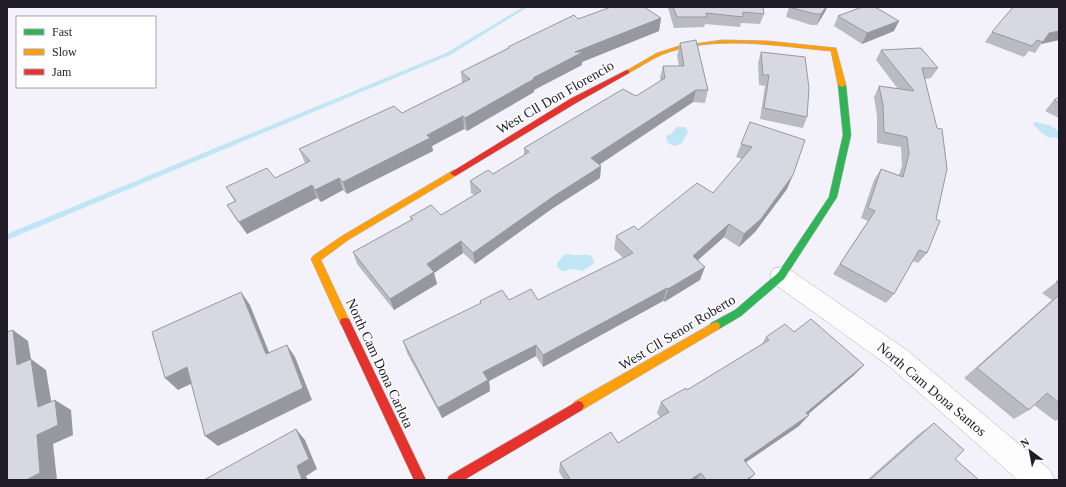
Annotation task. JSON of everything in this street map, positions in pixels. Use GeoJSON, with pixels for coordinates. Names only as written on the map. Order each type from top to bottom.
{"type":"FeatureCollection","features":[{"type":"Feature","properties":{"kind":"street","name":"West Cll Don Florencio"},"geometry":{"type":"LineString","coordinates":[[316,259],[345,238],[573,101],[659,54],[693,45],[743,42],[834,49]]}},
{"type":"Feature","properties":{"kind":"street","name":"West Cll Senor Roberto"},"geometry":{"type":"LineString","coordinates":[[452,480],[738,313],[781,276],[833,197],[847,135],[843,88],[834,49]]}},
{"type":"Feature","properties":{"kind":"street","name":"North Cam Dona Carlota"},"geometry":{"type":"LineString","coordinates":[[316,259],[420,480]]}},
{"type":"Feature","properties":{"kind":"street","name":"North Cam Dona Santos"},"geometry":{"type":"LineString","coordinates":[[781,276],[899,359],[1040,480]]}},
{"type":"Feature","properties":{"kind":"water"},"geometry":{"type":"Polygon","coordinates":[[[1035,122],[1049,125],[1059,131],[1059,138],[1046,136],[1033,124],[1035,122]]]}},
{"type":"Feature","properties":{"kind":"water"},"geometry":{"type":"Polygon","coordinates":[[[677,127],[685,127],[688,131],[682,143],[675,146],[668,143],[666,136],[671,134],[677,127]]]}},
{"type":"Feature","properties":{"kind":"water"},"geometry":{"type":"Polygon","coordinates":[[[564,255],[592,256],[594,262],[582,271],[572,269],[562,271],[557,266],[557,263],[564,255]]]}},
{"type":"Feature","properties":{"kind":"building"},"geometry":{"type":"Polygon","coordinates":[[[611,7],[644,7],[661,18],[575,52],[583,52],[533,78],[534,79],[465,118],[463,116],[427,135],[430,138],[343,182],[339,178],[315,190],[312,185],[239,222],[227,205],[236,201],[226,187],[267,168],[275,178],[310,161],[299,149],[394,106],[402,113],[470,79],[461,72],[509,48],[508,47],[574,15],[578,19],[611,7]]]}},
{"type":"Feature","properties":{"kind":"building"},"geometry":{"type":"Polygon","coordinates":[[[673,7],[763,7],[764,14],[743,12],[743,17],[706,13],[707,17],[677,17],[673,7]]]}},
{"type":"Feature","properties":{"kind":"building"},"geometry":{"type":"Polygon","coordinates":[[[789,7],[826,7],[821,14],[815,14],[789,7]]]}},
{"type":"Feature","properties":{"kind":"building"},"geometry":{"type":"Polygon","coordinates":[[[862,7],[875,7],[899,21],[867,33],[838,16],[862,7]]]}},
{"type":"Feature","properties":{"kind":"building"},"geometry":{"type":"Polygon","coordinates":[[[1013,7],[1059,7],[1059,31],[1049,33],[1043,42],[1037,40],[1032,46],[992,32],[1013,7]]]}},
{"type":"Feature","properties":{"kind":"building"},"geometry":{"type":"Polygon","coordinates":[[[696,40],[708,90],[696,90],[591,158],[601,166],[554,196],[473,253],[461,241],[427,264],[434,272],[390,299],[353,252],[413,219],[410,217],[431,205],[441,215],[481,191],[470,181],[488,170],[493,174],[529,152],[524,148],[623,89],[636,96],[665,78],[663,66],[684,66],[680,43],[696,40]]]}},
{"type":"Feature","properties":{"kind":"building"},"geometry":{"type":"Polygon","coordinates":[[[921,48],[938,68],[922,68],[937,128],[942,129],[947,169],[936,219],[940,221],[927,253],[919,250],[894,294],[840,264],[875,211],[868,208],[881,169],[903,177],[909,154],[907,137],[884,132],[883,105],[879,86],[914,91],[881,50],[921,48]]]}},
{"type":"Feature","properties":{"kind":"building"},"geometry":{"type":"Polygon","coordinates":[[[761,52],[805,57],[809,88],[807,117],[764,108],[769,75],[763,75],[761,52]]]}},
{"type":"Feature","properties":{"kind":"building"},"geometry":{"type":"Polygon","coordinates":[[[1059,97],[1059,103],[1054,100],[1059,97]]]}},
{"type":"Feature","properties":{"kind":"building"},"geometry":{"type":"Polygon","coordinates":[[[750,122],[805,140],[793,175],[761,219],[744,234],[729,224],[693,256],[705,267],[668,289],[667,288],[543,355],[536,345],[483,372],[488,380],[438,408],[403,341],[481,303],[480,301],[502,290],[509,300],[531,289],[538,300],[633,253],[616,236],[634,226],[638,230],[697,183],[713,193],[752,147],[741,144],[750,122]]]}},
{"type":"Feature","properties":{"kind":"building"},"geometry":{"type":"Polygon","coordinates":[[[241,292],[266,354],[287,345],[303,388],[205,436],[187,367],[165,378],[152,332],[241,292]]]}},
{"type":"Feature","properties":{"kind":"building"},"geometry":{"type":"Polygon","coordinates":[[[1059,295],[1059,403],[1047,393],[1029,410],[977,368],[1059,295]]]}},
{"type":"Feature","properties":{"kind":"building"},"geometry":{"type":"Polygon","coordinates":[[[811,319],[864,365],[806,413],[809,415],[744,460],[755,474],[746,480],[706,480],[701,473],[690,480],[569,480],[570,479],[560,463],[611,432],[618,443],[669,412],[661,402],[686,388],[687,390],[769,340],[766,337],[785,324],[794,332],[811,319]]]}},
{"type":"Feature","properties":{"kind":"building"},"geometry":{"type":"Polygon","coordinates":[[[13,330],[17,365],[31,359],[38,407],[55,400],[58,425],[37,435],[40,473],[26,480],[7,480],[7,332],[13,330]]]}},
{"type":"Feature","properties":{"kind":"building"},"geometry":{"type":"Polygon","coordinates":[[[934,423],[964,450],[955,459],[979,480],[871,479],[934,423]]]}},
{"type":"Feature","properties":{"kind":"building"},"geometry":{"type":"Polygon","coordinates":[[[296,429],[309,459],[297,466],[302,480],[204,480],[296,429]]]}},
{"type":"Feature","properties":{"kind":"waterway"},"geometry":{"type":"LineString","coordinates":[[7,237],[448,54],[526,7]]}},
{"type":"Feature","properties":{"kind":"traffic: fast"},"geometry":{"type":"LineString","coordinates":[[715,326],[738,313],[781,276],[833,197],[847,135],[842,85]]}},
{"type":"Feature","properties":{"kind":"traffic: slow"},"geometry":{"type":"LineString","coordinates":[[627,72],[659,54],[679,48],[723,42],[768,43],[834,49],[842,85]]}},
{"type":"Feature","properties":{"kind":"traffic: slow"},"geometry":{"type":"LineString","coordinates":[[345,322],[316,259],[345,238],[454,173]]}},
{"type":"Feature","properties":{"kind":"traffic: slow"},"geometry":{"type":"LineString","coordinates":[[578,406],[715,326]]}},
{"type":"Feature","properties":{"kind":"traffic: jam"},"geometry":{"type":"LineString","coordinates":[[454,173],[573,101],[627,72]]}},
{"type":"Feature","properties":{"kind":"traffic: jam"},"geometry":{"type":"LineString","coordinates":[[345,322],[420,480]]}},
{"type":"Feature","properties":{"kind":"traffic: jam"},"geometry":{"type":"LineString","coordinates":[[453,480],[578,406]]}}]}
